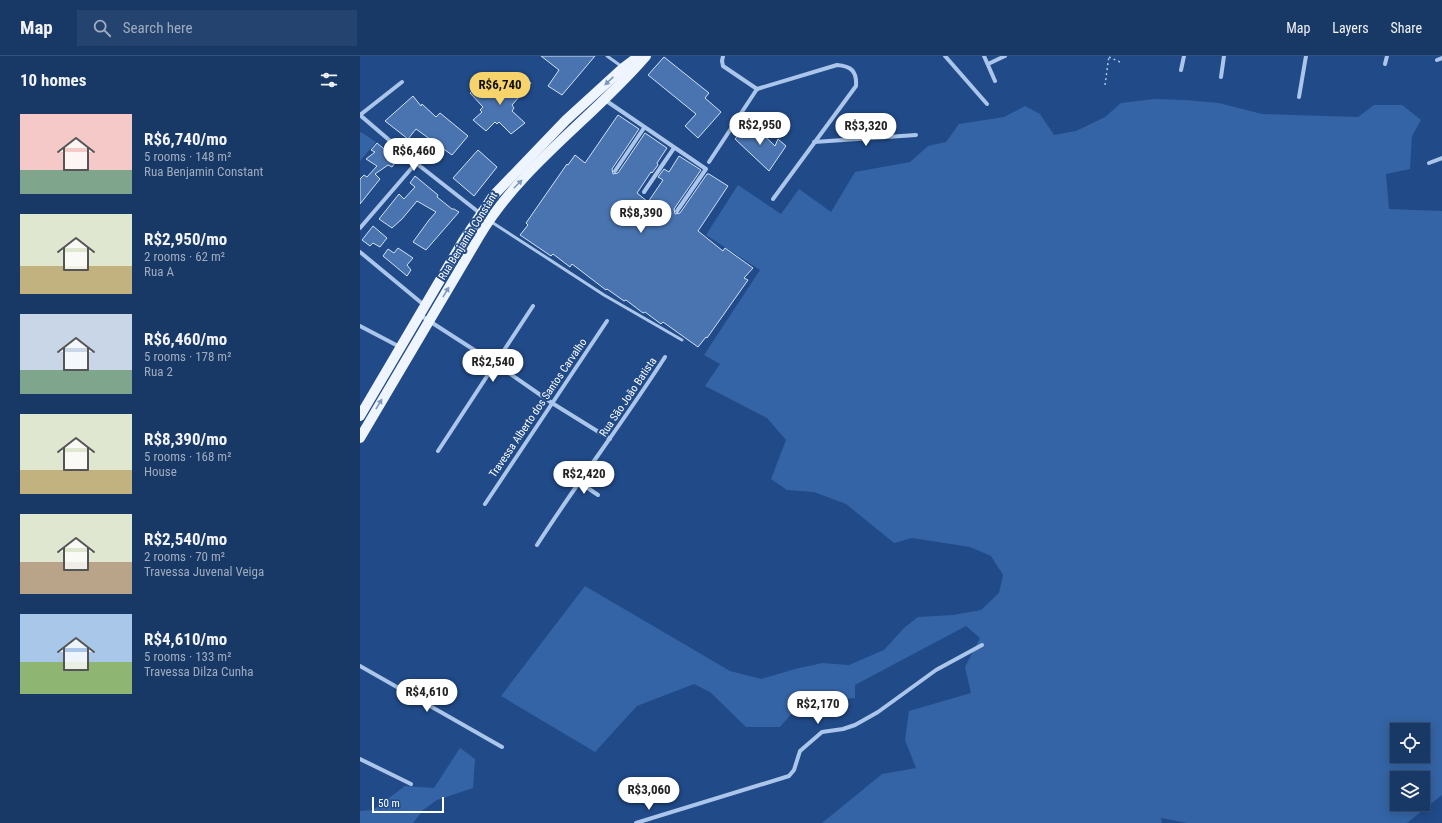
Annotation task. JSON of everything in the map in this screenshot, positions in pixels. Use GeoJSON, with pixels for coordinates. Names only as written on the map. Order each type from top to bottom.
{"type":"FeatureCollection","features":[{"type":"Feature","properties":{"kind":"main road","name":"Rua Benjamin Constant"},"geometry":{"type":"LineString","coordinates":[[360,438],[489,220],[510,192],[605,100],[639,56]]}},
{"type":"Feature","properties":{"kind":"main road","name":"Rua Benjamin Constant"},"geometry":{"type":"LineString","coordinates":[[360,416],[480,214],[493,196],[537,149],[646,56]]}},
{"type":"Feature","properties":{"kind":"street"},"geometry":{"type":"LineString","coordinates":[[723,56],[723,66],[757,89]]}},
{"type":"Feature","properties":{"kind":"street"},"geometry":{"type":"LineString","coordinates":[[945,56],[987,104]]}},
{"type":"Feature","properties":{"kind":"street"},"geometry":{"type":"LineString","coordinates":[[984,56],[995,81]]}},
{"type":"Feature","properties":{"kind":"street"},"geometry":{"type":"LineString","coordinates":[[988,64],[1005,56]]}},
{"type":"Feature","properties":{"kind":"street"},"geometry":{"type":"LineString","coordinates":[[1181,70],[1184,56]]}},
{"type":"Feature","properties":{"kind":"street"},"geometry":{"type":"LineString","coordinates":[[1221,77],[1224,56]]}},
{"type":"Feature","properties":{"kind":"street"},"geometry":{"type":"LineString","coordinates":[[1299,97],[1306,56]]}},
{"type":"Feature","properties":{"kind":"street"},"geometry":{"type":"LineString","coordinates":[[1385,64],[1387,56]]}},
{"type":"Feature","properties":{"kind":"street"},"geometry":{"type":"LineString","coordinates":[[1437,60],[1442,58]]}},
{"type":"Feature","properties":{"kind":"street"},"geometry":{"type":"LineString","coordinates":[[709,162],[757,89],[837,65],[846,66],[853,70],[856,79],[856,86],[773,199]]}},
{"type":"Feature","properties":{"kind":"street"},"geometry":{"type":"LineString","coordinates":[[402,82],[360,115],[416,163],[489,220]]}},
{"type":"Feature","properties":{"kind":"street"},"geometry":{"type":"LineString","coordinates":[[605,100],[644,128],[706,168],[677,212]]}},
{"type":"Feature","properties":{"kind":"street"},"geometry":{"type":"LineString","coordinates":[[615,171],[644,128]]}},
{"type":"Feature","properties":{"kind":"street"},"geometry":{"type":"LineString","coordinates":[[814,142],[916,135]]}},
{"type":"Feature","properties":{"kind":"street"},"geometry":{"type":"LineString","coordinates":[[644,192],[674,148]]}},
{"type":"Feature","properties":{"kind":"street"},"geometry":{"type":"LineString","coordinates":[[1429,163],[1442,158]]}},
{"type":"Feature","properties":{"kind":"street"},"geometry":{"type":"LineString","coordinates":[[360,228],[416,163]]}},
{"type":"Feature","properties":{"kind":"street"},"geometry":{"type":"LineString","coordinates":[[360,252],[422,310],[430,320],[552,403],[610,439]]}},
{"type":"Feature","properties":{"kind":"street"},"geometry":{"type":"LineString","coordinates":[[438,451],[533,306]]}},
{"type":"Feature","properties":{"kind":"street","name":"Travessa Alberto dos Santos Carvalho"},"geometry":{"type":"LineString","coordinates":[[485,504],[607,321]]}},
{"type":"Feature","properties":{"kind":"street"},"geometry":{"type":"LineString","coordinates":[[360,326],[400,347]]}},
{"type":"Feature","properties":{"kind":"street","name":"Rua São João Batista"},"geometry":{"type":"LineString","coordinates":[[537,545],[665,357]]}},
{"type":"Feature","properties":{"kind":"street"},"geometry":{"type":"LineString","coordinates":[[579,482],[598,495]]}},
{"type":"Feature","properties":{"kind":"street"},"geometry":{"type":"LineString","coordinates":[[636,823],[789,776],[794,770],[800,751],[822,732],[843,729],[855,725],[878,712],[936,670],[982,646]]}},
{"type":"Feature","properties":{"kind":"street"},"geometry":{"type":"LineString","coordinates":[[360,666],[502,747]]}},
{"type":"Feature","properties":{"kind":"street"},"geometry":{"type":"LineString","coordinates":[[360,759],[411,784]]}},
{"type":"Feature","properties":{"kind":"lane"},"geometry":{"type":"LineString","coordinates":[[607,56],[627,71]]}},
{"type":"Feature","properties":{"kind":"lane"},"geometry":{"type":"LineString","coordinates":[[489,220],[604,295],[682,340]]}},
{"type":"Feature","properties":{"kind":"path"},"geometry":{"type":"LineString","coordinates":[[1105,85],[1109,56],[1120,62]]}},
{"type":"Feature","properties":{"kind":"shaded area"},"geometry":{"type":"Polygon","coordinates":[[[1154,99],[1219,103],[1262,114],[1358,117],[1374,105],[1402,105],[1421,120],[1412,136],[1410,169],[1386,174],[1389,209],[1442,211],[1442,795],[1430,805],[1430,771],[1390,771],[1390,811],[1422,811],[1407,823],[1187,823],[1161,818],[1162,823],[822,823],[882,774],[916,768],[905,740],[909,711],[971,693],[965,667],[980,638],[966,626],[855,685],[855,698],[828,701],[806,697],[780,727],[746,727],[710,692],[694,684],[637,706],[595,752],[501,696],[585,586],[730,671],[761,679],[822,663],[849,665],[884,650],[904,628],[918,617],[953,615],[981,610],[999,593],[1003,575],[991,556],[970,547],[912,538],[894,543],[846,504],[814,492],[787,490],[771,479],[786,440],[767,418],[705,386],[720,364],[704,355],[760,270],[706,235],[738,185],[781,214],[799,189],[831,212],[855,172],[910,162],[928,146],[946,142],[959,124],[1004,117],[1025,106],[1040,114],[1054,135],[1076,131],[1105,117],[1121,103],[1154,99]]]}},
{"type":"Feature","properties":{"kind":"shaded area"},"geometry":{"type":"Polygon","coordinates":[[[361,132],[376,142],[360,161],[360,133],[361,132]]]}},
{"type":"Feature","properties":{"kind":"shaded area"},"geometry":{"type":"Polygon","coordinates":[[[460,748],[475,759],[473,788],[437,800],[423,810],[413,823],[360,823],[360,811],[373,810],[405,786],[434,788],[460,748]]]}},
{"type":"Feature","properties":{"kind":"building"},"geometry":{"type":"Polygon","coordinates":[[[541,56],[595,56],[562,95],[548,86],[559,70],[541,56]]]}},
{"type":"Feature","properties":{"kind":"building"},"geometry":{"type":"Polygon","coordinates":[[[664,57],[709,93],[705,98],[721,112],[698,138],[685,126],[696,114],[648,75],[664,57]]]}},
{"type":"Feature","properties":{"kind":"building"},"geometry":{"type":"Polygon","coordinates":[[[521,74],[531,83],[512,105],[514,108],[512,111],[525,123],[511,134],[499,122],[497,124],[495,122],[486,131],[473,120],[482,112],[480,110],[483,107],[470,93],[479,84],[494,96],[499,93],[501,96],[521,74]]]}},
{"type":"Feature","properties":{"kind":"building"},"geometry":{"type":"Polygon","coordinates":[[[413,96],[421,106],[422,104],[436,117],[440,113],[468,136],[452,155],[416,129],[408,139],[385,121],[413,96]]]}},
{"type":"Feature","properties":{"kind":"building"},"geometry":{"type":"Polygon","coordinates":[[[618,115],[639,129],[612,169],[613,174],[618,173],[645,133],[667,148],[657,163],[658,165],[652,173],[651,172],[637,193],[648,202],[663,180],[658,177],[664,169],[669,172],[679,156],[701,170],[674,209],[675,214],[680,213],[707,174],[728,186],[698,231],[723,251],[725,248],[753,268],[744,278],[748,280],[707,338],[706,337],[698,347],[663,322],[661,324],[626,300],[624,301],[607,289],[606,290],[572,264],[570,267],[553,254],[551,256],[520,235],[528,225],[526,223],[567,164],[568,165],[575,155],[585,163],[618,115]]]}},
{"type":"Feature","properties":{"kind":"building"},"geometry":{"type":"Polygon","coordinates":[[[750,122],[775,146],[778,139],[786,146],[769,171],[735,139],[750,122]]]}},
{"type":"Feature","properties":{"kind":"building"},"geometry":{"type":"Polygon","coordinates":[[[377,143],[397,160],[392,167],[388,165],[375,174],[380,179],[360,204],[360,179],[364,175],[367,177],[377,166],[366,159],[375,152],[371,150],[377,143]]]}},
{"type":"Feature","properties":{"kind":"building"},"geometry":{"type":"Polygon","coordinates":[[[478,150],[497,167],[474,196],[453,178],[478,150]]]}},
{"type":"Feature","properties":{"kind":"building"},"geometry":{"type":"Polygon","coordinates":[[[415,176],[438,195],[437,197],[452,209],[459,212],[426,250],[413,242],[436,212],[417,201],[402,219],[392,228],[379,219],[399,194],[404,199],[415,187],[410,183],[415,176]]]}},
{"type":"Feature","properties":{"kind":"building"},"geometry":{"type":"Polygon","coordinates":[[[373,226],[387,238],[380,247],[373,243],[370,246],[362,240],[373,226]]]}},
{"type":"Feature","properties":{"kind":"building"},"geometry":{"type":"Polygon","coordinates":[[[398,248],[413,258],[407,265],[411,270],[407,276],[383,256],[388,249],[394,253],[398,248]]]}}]}
